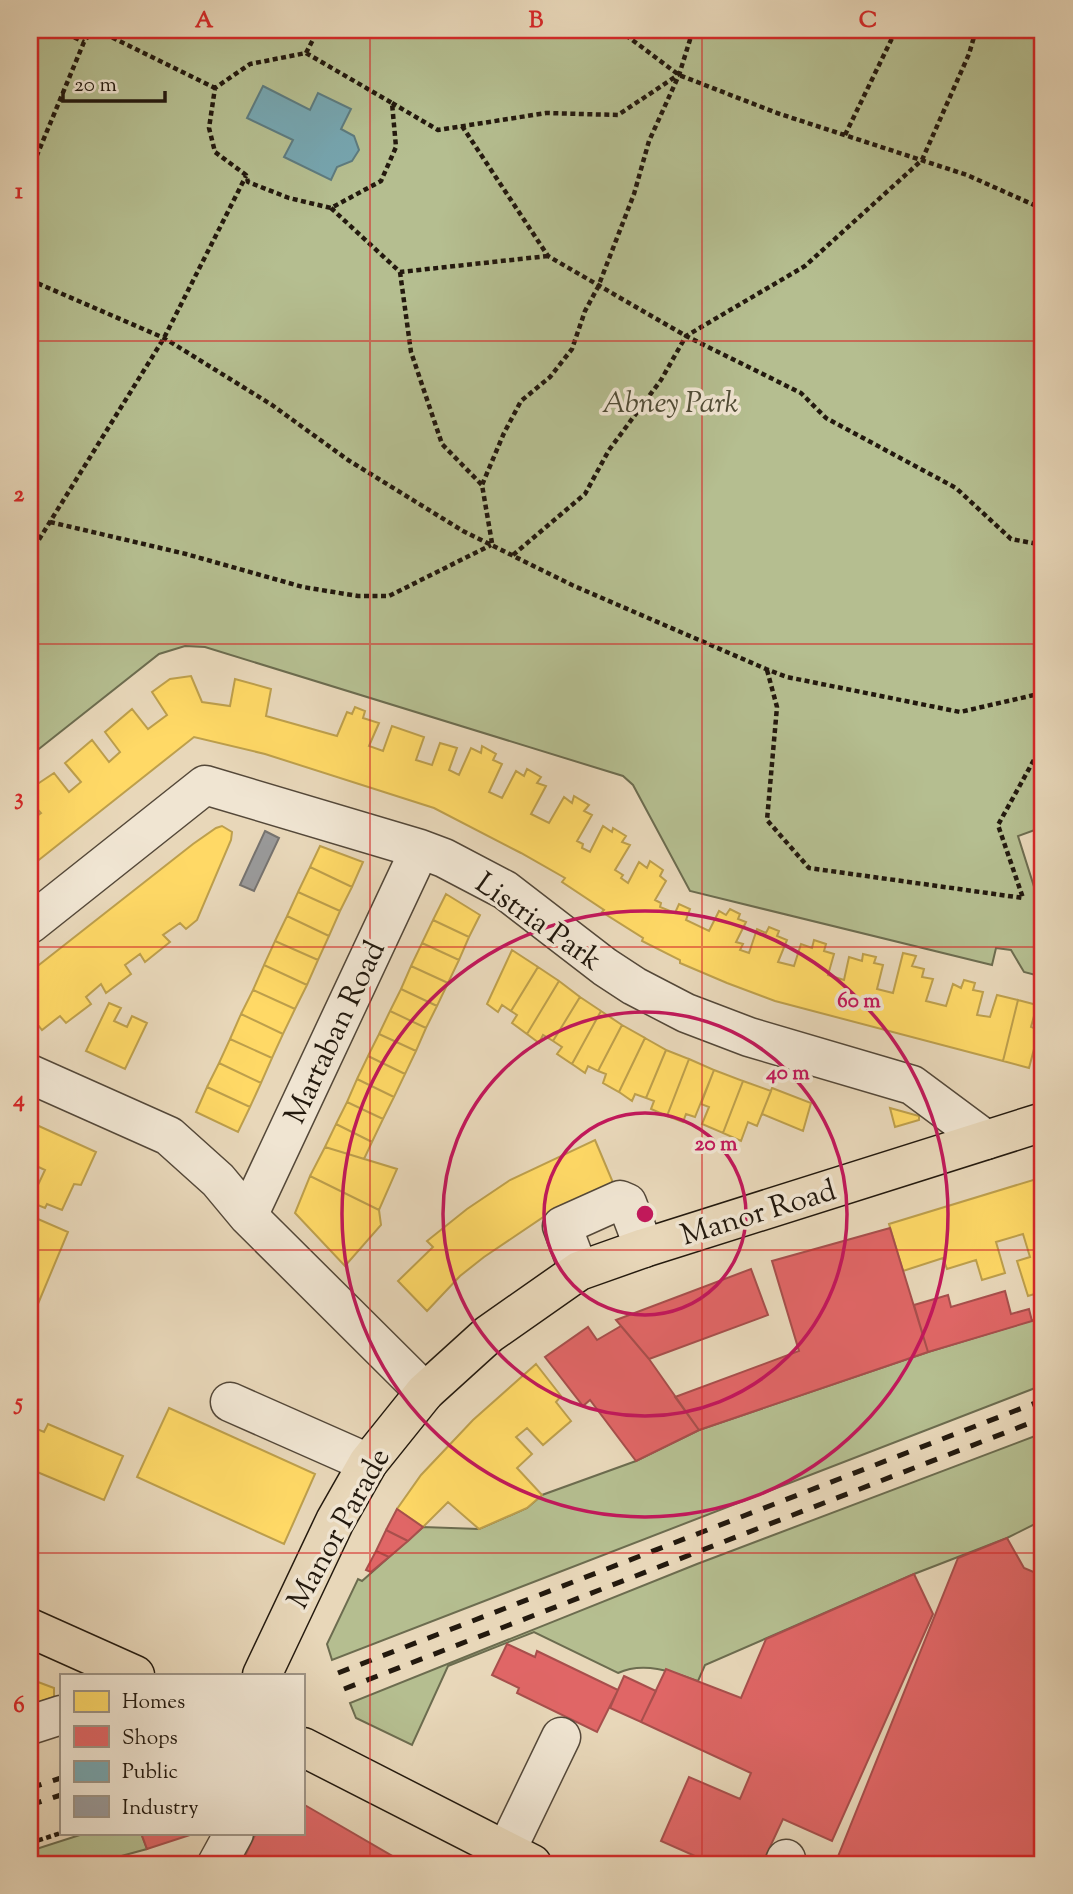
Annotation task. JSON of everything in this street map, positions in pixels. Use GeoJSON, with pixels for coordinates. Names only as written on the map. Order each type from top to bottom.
{"type":"FeatureCollection","features":[{"type":"Feature","properties":{"kind":"main road","name":"Manor Road"},"geometry":{"type":"LineString","coordinates":[[489,1334],[579,1271],[1043,1122]]}},
{"type":"Feature","properties":{"kind":"main road","name":"Manor Parade"},"geometry":{"type":"LineString","coordinates":[[262,1674],[335,1521],[368,1463],[425,1392],[489,1334]]}},
{"type":"Feature","properties":{"kind":"main road"},"geometry":{"type":"LineString","coordinates":[[30,1628],[122,1673]]}},
{"type":"Feature","properties":{"kind":"main road"},"geometry":{"type":"LineString","coordinates":[[304,1748],[519,1857]]}},
{"type":"Feature","properties":{"kind":"street","name":"Listria Park"},"geometry":{"type":"LineString","coordinates":[[30,925],[205,785],[444,858],[505,890],[606,967],[686,1013],[749,1037],[912,1085],[986,1140]]}},
{"type":"Feature","properties":{"kind":"street","name":"Martaban Road"},"geometry":{"type":"LineString","coordinates":[[248,1216],[420,849]]}},
{"type":"Feature","properties":{"kind":"street"},"geometry":{"type":"LineString","coordinates":[[30,1074],[169,1136],[218,1180],[248,1216],[425,1392]]}},
{"type":"Feature","properties":{"kind":"street"},"geometry":{"type":"LineString","coordinates":[[579,1271],[562,1226],[620,1200],[627,1203],[644,1248]]}},
{"type":"Feature","properties":{"kind":"street"},"geometry":{"type":"LineString","coordinates":[[230,1402],[368,1463]]}},
{"type":"Feature","properties":{"kind":"street"},"geometry":{"type":"LineString","coordinates":[[30,1725],[60,1715]]}},
{"type":"Feature","properties":{"kind":"street"},"geometry":{"type":"LineString","coordinates":[[519,1857],[561,1737]]}},
{"type":"Feature","properties":{"kind":"street"},"geometry":{"type":"LineString","coordinates":[[217,1864],[232,1834]]}},
{"type":"Feature","properties":{"kind":"path"},"geometry":{"type":"LineString","coordinates":[[59,30],[84,43]]}},
{"type":"Feature","properties":{"kind":"path"},"geometry":{"type":"LineString","coordinates":[[77,30],[88,36]]}},
{"type":"Feature","properties":{"kind":"path"},"geometry":{"type":"LineString","coordinates":[[30,172],[84,43],[92,30]]}},
{"type":"Feature","properties":{"kind":"path"},"geometry":{"type":"LineString","coordinates":[[97,30],[215,88]]}},
{"type":"Feature","properties":{"kind":"path"},"geometry":{"type":"LineString","coordinates":[[306,53],[318,30]]}},
{"type":"Feature","properties":{"kind":"path"},"geometry":{"type":"LineString","coordinates":[[619,30],[679,75],[777,113],[967,175],[1043,209]]}},
{"type":"Feature","properties":{"kind":"path"},"geometry":{"type":"LineString","coordinates":[[492,544],[482,485],[521,401],[550,377],[572,349],[634,194],[649,141],[679,75],[693,30]]}},
{"type":"Feature","properties":{"kind":"path"},"geometry":{"type":"LineString","coordinates":[[845,135],[896,30]]}},
{"type":"Feature","properties":{"kind":"path"},"geometry":{"type":"LineString","coordinates":[[513,555],[585,494],[609,450],[661,380],[685,337],[804,266],[922,160],[970,54],[976,30]]}},
{"type":"Feature","properties":{"kind":"path"},"geometry":{"type":"LineString","coordinates":[[482,485],[442,444],[411,352],[400,272],[331,208],[289,198],[248,182],[246,175],[215,152],[209,128],[215,88],[250,64],[306,53],[438,130],[545,113],[618,115],[679,75]]}},
{"type":"Feature","properties":{"kind":"path"},"geometry":{"type":"LineString","coordinates":[[331,208],[381,181],[396,147],[391,103]]}},
{"type":"Feature","properties":{"kind":"path"},"geometry":{"type":"LineString","coordinates":[[461,126],[548,257],[685,337],[801,393],[826,418],[956,488],[1011,539],[1043,545]]}},
{"type":"Feature","properties":{"kind":"path"},"geometry":{"type":"LineString","coordinates":[[30,554],[164,338],[246,175]]}},
{"type":"Feature","properties":{"kind":"path"},"geometry":{"type":"LineString","coordinates":[[400,272],[548,257]]}},
{"type":"Feature","properties":{"kind":"path"},"geometry":{"type":"LineString","coordinates":[[30,280],[164,338],[272,405],[348,460],[463,531],[572,585],[766,669],[787,677],[960,712],[1043,693]]}},
{"type":"Feature","properties":{"kind":"path"},"geometry":{"type":"LineString","coordinates":[[50,522],[186,554],[303,587],[358,596],[389,596],[492,544]]}},
{"type":"Feature","properties":{"kind":"path"},"geometry":{"type":"LineString","coordinates":[[766,669],[777,707],[767,820],[809,868],[1023,898],[998,825],[1035,758],[1043,755]]}},
{"type":"Feature","properties":{"kind":"path"},"geometry":{"type":"LineString","coordinates":[[30,1843],[60,1833]]}},
{"type":"Feature","properties":{"kind":"green space","name":"Abney Park"},"geometry":{"type":"Polygon","coordinates":[[[30,30],[1043,30],[1043,827],[1018,836],[1043,915],[1043,977],[1024,972],[1011,950],[996,948],[992,965],[690,891],[633,785],[623,776],[205,647],[185,646],[159,654],[30,756],[30,30]]]}},
{"type":"Feature","properties":{"kind":"green space"},"geometry":{"type":"Polygon","coordinates":[[[1043,1317],[1043,1385],[332,1660],[327,1644],[358,1579],[362,1581],[423,1527],[479,1529],[527,1508],[542,1495],[636,1461],[699,1430],[928,1352],[1043,1317]]]}},
{"type":"Feature","properties":{"kind":"green space"},"geometry":{"type":"Polygon","coordinates":[[[1043,1433],[1043,1520],[1007,1538],[914,1574],[705,1665],[698,1681],[669,1671],[648,1668],[618,1673],[534,1632],[448,1666],[412,1745],[356,1718],[350,1703],[697,1564],[1043,1433]]]}},
{"type":"Feature","properties":{"kind":"green space"},"geometry":{"type":"Polygon","coordinates":[[[83,1834],[141,1834],[147,1849],[92,1864],[30,1864],[30,1851],[83,1834]]]}},
{"type":"Feature","properties":{"kind":"building: Homes"},"geometry":{"type":"Polygon","coordinates":[[[191,676],[202,702],[230,706],[235,679],[271,689],[266,716],[337,736],[347,712],[352,714],[355,707],[365,711],[363,718],[379,723],[369,746],[383,751],[392,726],[424,737],[416,760],[432,765],[440,743],[457,748],[449,770],[459,775],[471,748],[481,753],[482,746],[496,754],[493,760],[502,764],[489,792],[502,798],[516,771],[524,776],[527,769],[541,777],[537,783],[546,786],[531,814],[549,823],[564,797],[572,803],[574,796],[589,805],[584,811],[592,815],[577,841],[583,844],[582,848],[590,852],[603,826],[612,832],[613,828],[626,836],[622,842],[630,845],[615,870],[623,875],[621,878],[628,883],[639,862],[647,868],[650,861],[663,870],[660,876],[666,881],[655,900],[661,903],[660,907],[675,913],[679,904],[690,909],[686,920],[709,931],[719,911],[726,915],[730,909],[740,914],[738,919],[746,922],[736,942],[743,944],[740,950],[749,953],[757,929],[766,933],[769,927],[779,931],[777,936],[787,940],[778,962],[794,966],[801,944],[812,948],[814,940],[826,944],[824,951],[834,954],[828,975],[844,980],[849,957],[862,961],[863,954],[876,957],[874,963],[883,965],[877,989],[893,993],[903,953],[916,956],[912,966],[924,969],[922,977],[933,979],[926,1001],[946,1006],[953,984],[961,988],[964,980],[975,983],[973,990],[983,992],[977,1015],[990,1017],[997,995],[1018,1000],[1003,1061],[775,1001],[727,983],[680,963],[680,960],[642,941],[643,938],[562,882],[565,878],[434,808],[265,754],[194,737],[30,867],[30,821],[41,813],[30,801],[30,789],[54,773],[69,792],[81,782],[65,763],[92,740],[109,762],[120,752],[105,732],[132,709],[148,729],[167,715],[152,692],[170,679],[191,676]]]}},
{"type":"Feature","properties":{"kind":"building: Homes"},"geometry":{"type":"Polygon","coordinates":[[[222,826],[232,832],[231,840],[197,920],[186,929],[180,923],[163,935],[170,942],[145,962],[140,954],[125,965],[131,974],[106,993],[101,984],[86,997],[91,1004],[66,1023],[60,1016],[42,1030],[34,1020],[30,1023],[30,972],[193,844],[222,826]]]}},
{"type":"Feature","properties":{"kind":"building: Homes"},"geometry":{"type":"Polygon","coordinates":[[[320,846],[363,862],[352,887],[310,867],[320,846]]]}},
{"type":"Feature","properties":{"kind":"building: Homes"},"geometry":{"type":"Polygon","coordinates":[[[310,867],[352,887],[340,911],[298,892],[310,867]]]}},
{"type":"Feature","properties":{"kind":"building: Homes"},"geometry":{"type":"Polygon","coordinates":[[[298,892],[340,911],[329,936],[287,916],[298,892]]]}},
{"type":"Feature","properties":{"kind":"building: Homes"},"geometry":{"type":"Polygon","coordinates":[[[446,894],[480,915],[469,937],[433,920],[446,894]]]}},
{"type":"Feature","properties":{"kind":"building: Homes"},"geometry":{"type":"Polygon","coordinates":[[[287,916],[329,936],[318,960],[275,941],[287,916]]]}},
{"type":"Feature","properties":{"kind":"building: Homes"},"geometry":{"type":"Polygon","coordinates":[[[433,920],[469,937],[459,960],[422,943],[433,920]]]}},
{"type":"Feature","properties":{"kind":"building: Homes"},"geometry":{"type":"Polygon","coordinates":[[[275,941],[318,960],[307,985],[264,965],[275,941]]]}},
{"type":"Feature","properties":{"kind":"building: Homes"},"geometry":{"type":"Polygon","coordinates":[[[422,943],[459,960],[448,983],[411,966],[422,943]]]}},
{"type":"Feature","properties":{"kind":"building: Homes"},"geometry":{"type":"Polygon","coordinates":[[[512,950],[538,967],[511,1011],[502,1005],[498,1012],[487,1004],[512,950]]]}},
{"type":"Feature","properties":{"kind":"building: Homes"},"geometry":{"type":"Polygon","coordinates":[[[264,965],[307,985],[295,1009],[253,990],[264,965]]]}},
{"type":"Feature","properties":{"kind":"building: Homes"},"geometry":{"type":"Polygon","coordinates":[[[411,966],[448,983],[437,1006],[401,989],[411,966]]]}},
{"type":"Feature","properties":{"kind":"building: Homes"},"geometry":{"type":"Polygon","coordinates":[[[538,967],[559,981],[527,1034],[512,1023],[517,1015],[511,1011],[538,967]]]}},
{"type":"Feature","properties":{"kind":"building: Homes"},"geometry":{"type":"Polygon","coordinates":[[[559,981],[580,997],[553,1041],[543,1035],[539,1043],[527,1034],[559,981]]]}},
{"type":"Feature","properties":{"kind":"building: Homes"},"geometry":{"type":"Polygon","coordinates":[[[401,989],[437,1006],[426,1028],[390,1011],[401,989]]]}},
{"type":"Feature","properties":{"kind":"building: Homes"},"geometry":{"type":"Polygon","coordinates":[[[253,990],[295,1009],[283,1034],[241,1014],[253,990]]]}},
{"type":"Feature","properties":{"kind":"building: Homes"},"geometry":{"type":"Polygon","coordinates":[[[580,997],[601,1011],[572,1064],[557,1054],[562,1047],[553,1041],[580,997]]]}},
{"type":"Feature","properties":{"kind":"building: Homes"},"geometry":{"type":"Polygon","coordinates":[[[1018,1000],[1037,1005],[1031,1027],[1039,1030],[1029,1068],[1003,1061],[1018,1000]]]}},
{"type":"Feature","properties":{"kind":"building: Homes"},"geometry":{"type":"Polygon","coordinates":[[[109,1003],[121,1008],[114,1021],[127,1027],[132,1016],[147,1023],[125,1069],[86,1051],[109,1003]]]}},
{"type":"Feature","properties":{"kind":"building: Homes"},"geometry":{"type":"Polygon","coordinates":[[[390,1011],[426,1028],[416,1051],[379,1034],[390,1011]]]}},
{"type":"Feature","properties":{"kind":"building: Homes"},"geometry":{"type":"Polygon","coordinates":[[[601,1011],[622,1025],[598,1071],[588,1066],[585,1073],[572,1064],[601,1011]]]}},
{"type":"Feature","properties":{"kind":"building: Homes"},"geometry":{"type":"Polygon","coordinates":[[[241,1014],[283,1034],[272,1058],[230,1039],[241,1014]]]}},
{"type":"Feature","properties":{"kind":"building: Homes"},"geometry":{"type":"Polygon","coordinates":[[[622,1025],[645,1038],[619,1092],[603,1083],[606,1074],[598,1071],[622,1025]]]}},
{"type":"Feature","properties":{"kind":"building: Homes"},"geometry":{"type":"Polygon","coordinates":[[[379,1034],[416,1051],[405,1074],[368,1056],[379,1034]]]}},
{"type":"Feature","properties":{"kind":"building: Homes"},"geometry":{"type":"Polygon","coordinates":[[[645,1038],[666,1050],[646,1098],[635,1094],[632,1101],[619,1092],[645,1038]]]}},
{"type":"Feature","properties":{"kind":"building: Homes"},"geometry":{"type":"Polygon","coordinates":[[[230,1039],[272,1058],[261,1083],[219,1063],[230,1039]]]}},
{"type":"Feature","properties":{"kind":"building: Homes"},"geometry":{"type":"Polygon","coordinates":[[[666,1050],[689,1059],[667,1116],[651,1109],[654,1101],[646,1098],[666,1050]]]}},
{"type":"Feature","properties":{"kind":"building: Homes"},"geometry":{"type":"Polygon","coordinates":[[[368,1056],[405,1074],[394,1097],[357,1079],[368,1056]]]}},
{"type":"Feature","properties":{"kind":"building: Homes"},"geometry":{"type":"Polygon","coordinates":[[[689,1059],[714,1070],[695,1117],[686,1114],[683,1122],[667,1116],[689,1059]]]}},
{"type":"Feature","properties":{"kind":"building: Homes"},"geometry":{"type":"Polygon","coordinates":[[[219,1063],[261,1083],[250,1107],[207,1087],[219,1063]]]}},
{"type":"Feature","properties":{"kind":"building: Homes"},"geometry":{"type":"Polygon","coordinates":[[[714,1070],[743,1081],[723,1133],[702,1124],[709,1107],[701,1104],[714,1070]]]}},
{"type":"Feature","properties":{"kind":"building: Homes"},"geometry":{"type":"Polygon","coordinates":[[[357,1079],[394,1097],[383,1119],[347,1102],[357,1079]]]}},
{"type":"Feature","properties":{"kind":"building: Homes"},"geometry":{"type":"Polygon","coordinates":[[[743,1081],[771,1091],[757,1126],[748,1122],[741,1141],[723,1133],[743,1081]]]}},
{"type":"Feature","properties":{"kind":"building: Homes"},"geometry":{"type":"Polygon","coordinates":[[[207,1087],[250,1107],[238,1132],[196,1112],[207,1087]]]}},
{"type":"Feature","properties":{"kind":"building: Homes"},"geometry":{"type":"Polygon","coordinates":[[[772,1088],[811,1103],[803,1131],[762,1114],[772,1088]]]}},
{"type":"Feature","properties":{"kind":"building: Homes"},"geometry":{"type":"Polygon","coordinates":[[[347,1102],[383,1119],[372,1142],[336,1124],[347,1102]]]}},
{"type":"Feature","properties":{"kind":"building: Homes"},"geometry":{"type":"Polygon","coordinates":[[[890,1108],[919,1116],[919,1120],[895,1127],[890,1108]]]}},
{"type":"Feature","properties":{"kind":"building: Homes"},"geometry":{"type":"Polygon","coordinates":[[[30,1122],[96,1152],[81,1185],[74,1184],[62,1210],[47,1204],[45,1208],[30,1202],[45,1170],[30,1163],[30,1122]]]}},
{"type":"Feature","properties":{"kind":"building: Homes"},"geometry":{"type":"Polygon","coordinates":[[[336,1124],[372,1142],[364,1159],[325,1147],[336,1124]]]}},
{"type":"Feature","properties":{"kind":"building: Homes"},"geometry":{"type":"Polygon","coordinates":[[[595,1140],[614,1185],[542,1218],[484,1257],[460,1276],[427,1311],[398,1281],[433,1247],[427,1241],[467,1209],[510,1180],[595,1140]]]}},
{"type":"Feature","properties":{"kind":"building: Homes"},"geometry":{"type":"Polygon","coordinates":[[[325,1147],[397,1169],[379,1210],[310,1176],[325,1147]]]}},
{"type":"Feature","properties":{"kind":"building: Homes"},"geometry":{"type":"Polygon","coordinates":[[[310,1176],[379,1210],[381,1225],[345,1266],[295,1213],[310,1176]]]}},
{"type":"Feature","properties":{"kind":"building: Homes"},"geometry":{"type":"Polygon","coordinates":[[[1043,1177],[1043,1299],[1041,1292],[1028,1296],[1017,1261],[1030,1257],[1023,1234],[996,1242],[1005,1273],[982,1280],[976,1260],[947,1269],[943,1258],[903,1271],[889,1224],[1043,1177]]]}},
{"type":"Feature","properties":{"kind":"building: Homes"},"geometry":{"type":"Polygon","coordinates":[[[31,1216],[68,1232],[30,1323],[30,1219],[31,1216]]]}},
{"type":"Feature","properties":{"kind":"building: Homes"},"geometry":{"type":"Polygon","coordinates":[[[536,1364],[561,1396],[556,1402],[571,1421],[543,1445],[527,1428],[516,1437],[532,1454],[517,1468],[542,1495],[527,1508],[479,1529],[448,1502],[423,1527],[397,1509],[421,1475],[473,1420],[536,1364]]]}},
{"type":"Feature","properties":{"kind":"building: Homes"},"geometry":{"type":"Polygon","coordinates":[[[169,1408],[315,1474],[284,1544],[137,1477],[169,1408]]]}},
{"type":"Feature","properties":{"kind":"building: Homes"},"geometry":{"type":"Polygon","coordinates":[[[48,1424],[123,1456],[104,1500],[30,1469],[30,1426],[44,1432],[48,1424]]]}},
{"type":"Feature","properties":{"kind":"building: Homes"},"geometry":{"type":"Polygon","coordinates":[[[30,1679],[54,1688],[54,1697],[30,1705],[30,1679]]]}},
{"type":"Feature","properties":{"kind":"building: Shops"},"geometry":{"type":"Polygon","coordinates":[[[890,1228],[928,1352],[699,1430],[675,1397],[799,1351],[772,1261],[890,1228]]]}},
{"type":"Feature","properties":{"kind":"building: Shops"},"geometry":{"type":"Polygon","coordinates":[[[751,1269],[768,1315],[649,1359],[616,1320],[751,1269]]]}},
{"type":"Feature","properties":{"kind":"building: Shops"},"geometry":{"type":"Polygon","coordinates":[[[1005,1291],[1011,1314],[1029,1309],[1032,1321],[928,1352],[914,1305],[948,1295],[951,1307],[1005,1291]]]}},
{"type":"Feature","properties":{"kind":"building: Shops"},"geometry":{"type":"Polygon","coordinates":[[[621,1326],[649,1359],[699,1430],[636,1461],[590,1400],[583,1406],[545,1357],[588,1327],[597,1340],[621,1326]]]}},
{"type":"Feature","properties":{"kind":"building: Shops"},"geometry":{"type":"Polygon","coordinates":[[[397,1509],[423,1527],[408,1541],[386,1530],[397,1509]]]}},
{"type":"Feature","properties":{"kind":"building: Shops"},"geometry":{"type":"Polygon","coordinates":[[[386,1530],[408,1541],[389,1557],[376,1551],[386,1530]]]}},
{"type":"Feature","properties":{"kind":"building: Shops"},"geometry":{"type":"Polygon","coordinates":[[[1007,1538],[1024,1568],[1043,1576],[1043,1864],[835,1864],[958,1558],[1007,1538]]]}},
{"type":"Feature","properties":{"kind":"building: Shops"},"geometry":{"type":"Polygon","coordinates":[[[376,1551],[389,1557],[371,1572],[366,1570],[376,1551]]]}},
{"type":"Feature","properties":{"kind":"building: Shops"},"geometry":{"type":"Polygon","coordinates":[[[914,1574],[933,1614],[832,1841],[783,1819],[762,1864],[713,1864],[661,1841],[689,1777],[740,1799],[751,1773],[641,1722],[666,1669],[741,1698],[766,1639],[914,1574]]]}},
{"type":"Feature","properties":{"kind":"building: Shops"},"geometry":{"type":"Polygon","coordinates":[[[507,1644],[535,1657],[537,1651],[618,1690],[597,1732],[517,1693],[519,1688],[492,1675],[507,1644]]]}},
{"type":"Feature","properties":{"kind":"building: Shops"},"geometry":{"type":"Polygon","coordinates":[[[624,1676],[656,1691],[641,1722],[610,1708],[624,1676]]]}},
{"type":"Feature","properties":{"kind":"building: Shops"},"geometry":{"type":"Polygon","coordinates":[[[304,1805],[407,1864],[241,1864],[256,1834],[304,1834],[304,1805]]]}},
{"type":"Feature","properties":{"kind":"building: Shops"},"geometry":{"type":"Polygon","coordinates":[[[141,1834],[193,1834],[147,1849],[141,1834]]]}},
{"type":"Feature","properties":{"kind":"building: Public"},"geometry":{"type":"Polygon","coordinates":[[[263,86],[310,110],[318,93],[351,109],[341,129],[354,136],[359,150],[352,161],[337,167],[331,180],[284,157],[293,140],[247,118],[263,86]]]}},
{"type":"Feature","properties":{"kind":"building: Industry"},"geometry":{"type":"Polygon","coordinates":[[[265,831],[279,838],[254,891],[240,885],[265,831]]]}},
{"type":"Feature","properties":{"kind":"railway"},"geometry":{"type":"LineString","coordinates":[[338,1673],[1043,1400]]}},
{"type":"Feature","properties":{"kind":"railway"},"geometry":{"type":"LineString","coordinates":[[344,1689],[1043,1418]]}},
{"type":"Feature","properties":{"kind":"railway"},"geometry":{"type":"LineString","coordinates":[[30,1788],[60,1778]]}},
{"type":"Feature","properties":{"kind":"railway"},"geometry":{"type":"LineString","coordinates":[[30,1805],[60,1795]]}}]}
